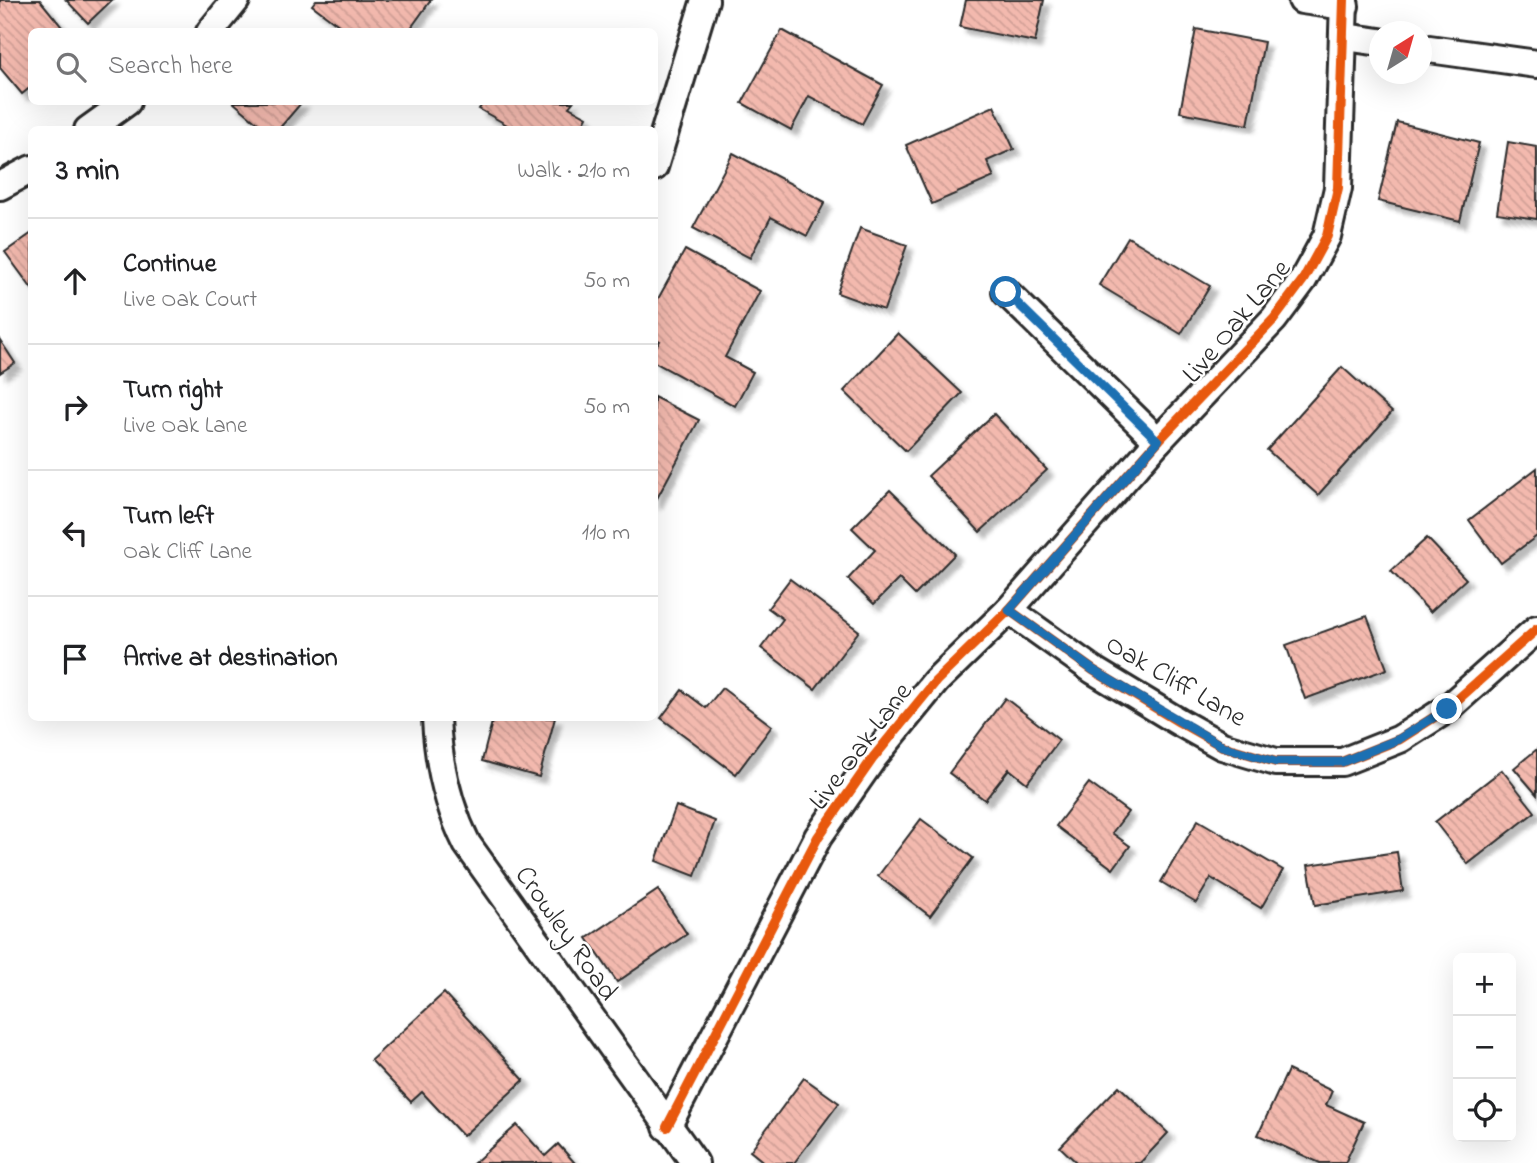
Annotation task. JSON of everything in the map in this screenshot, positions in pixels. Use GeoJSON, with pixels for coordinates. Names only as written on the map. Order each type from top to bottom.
{"type":"FeatureCollection","features":[{"type":"Feature","properties":{"kind":"street"},"geometry":{"type":"LineString","coordinates":[[213,28],[236,0]]}},
{"type":"Feature","properties":{"kind":"street"},"geometry":{"type":"LineString","coordinates":[[658,154],[705,0]]}},
{"type":"Feature","properties":{"kind":"street","name":"Live Oak Lane"},"geometry":{"type":"LineString","coordinates":[[667,1127],[818,837],[873,758],[936,681],[1009,610],[1158,441],[1274,319],[1303,280],[1327,236],[1338,188],[1345,37],[1344,3],[1302,0]]}},
{"type":"Feature","properties":{"kind":"street"},"geometry":{"type":"LineString","coordinates":[[1345,37],[1369,40]]}},
{"type":"Feature","properties":{"kind":"street"},"geometry":{"type":"LineString","coordinates":[[1432,49],[1537,64]]}},
{"type":"Feature","properties":{"kind":"street"},"geometry":{"type":"LineString","coordinates":[[94,126],[123,105]]}},
{"type":"Feature","properties":{"kind":"street"},"geometry":{"type":"LineString","coordinates":[[0,186],[28,171]]}},
{"type":"Feature","properties":{"kind":"street"},"geometry":{"type":"LineString","coordinates":[[1006,292],[1158,441]]}},
{"type":"Feature","properties":{"kind":"street","name":"Oak Cliff Lane"},"geometry":{"type":"LineString","coordinates":[[1009,610],[1093,670],[1222,746],[1276,762],[1342,762],[1399,739],[1447,709],[1537,629]]}},
{"type":"Feature","properties":{"kind":"street","name":"Crowley Road"},"geometry":{"type":"LineString","coordinates":[[436,721],[437,751],[443,777],[453,815],[467,844],[695,1163]]}},
{"type":"Feature","properties":{"kind":"building"},"geometry":{"type":"Polygon","coordinates":[[[0,0],[40,0],[63,28],[28,28],[28,89],[22,94],[0,68],[0,0]]]}},
{"type":"Feature","properties":{"kind":"building"},"geometry":{"type":"Polygon","coordinates":[[[66,0],[112,0],[88,23],[66,0]]]}},
{"type":"Feature","properties":{"kind":"building"},"geometry":{"type":"Polygon","coordinates":[[[316,0],[431,0],[411,28],[343,28],[312,5],[316,0]]]}},
{"type":"Feature","properties":{"kind":"building"},"geometry":{"type":"Polygon","coordinates":[[[966,0],[1044,0],[1035,42],[960,27],[966,0]]]}},
{"type":"Feature","properties":{"kind":"building"},"geometry":{"type":"Polygon","coordinates":[[[1196,29],[1264,42],[1248,125],[1180,112],[1196,29]]]}},
{"type":"Feature","properties":{"kind":"building"},"geometry":{"type":"Polygon","coordinates":[[[782,30],[883,85],[862,124],[809,96],[791,130],[742,103],[782,30]]]}},
{"type":"Feature","properties":{"kind":"building"},"geometry":{"type":"Polygon","coordinates":[[[237,105],[299,105],[281,126],[261,126],[237,105]]]}},
{"type":"Feature","properties":{"kind":"building"},"geometry":{"type":"Polygon","coordinates":[[[482,105],[571,105],[569,107],[587,117],[582,126],[509,126],[479,109],[482,105]]]}},
{"type":"Feature","properties":{"kind":"building"},"geometry":{"type":"Polygon","coordinates":[[[994,106],[1014,149],[987,161],[994,177],[932,204],[906,145],[994,106]]]}},
{"type":"Feature","properties":{"kind":"building"},"geometry":{"type":"Polygon","coordinates":[[[1397,122],[1479,143],[1460,221],[1378,201],[1397,122]]]}},
{"type":"Feature","properties":{"kind":"building"},"geometry":{"type":"Polygon","coordinates":[[[1508,142],[1537,147],[1537,219],[1497,213],[1508,142]]]}},
{"type":"Feature","properties":{"kind":"building"},"geometry":{"type":"Polygon","coordinates":[[[733,153],[825,202],[807,236],[771,217],[750,258],[693,228],[733,153]]]}},
{"type":"Feature","properties":{"kind":"building"},"geometry":{"type":"Polygon","coordinates":[[[860,228],[907,245],[884,310],[837,293],[860,228]]]}},
{"type":"Feature","properties":{"kind":"building"},"geometry":{"type":"Polygon","coordinates":[[[28,236],[28,284],[5,252],[28,236]]]}},
{"type":"Feature","properties":{"kind":"building"},"geometry":{"type":"Polygon","coordinates":[[[1128,237],[1210,286],[1181,334],[1099,285],[1128,237]]]}},
{"type":"Feature","properties":{"kind":"building"},"geometry":{"type":"Polygon","coordinates":[[[685,250],[760,291],[725,357],[753,372],[735,406],[658,364],[658,299],[685,250]]]}},
{"type":"Feature","properties":{"kind":"building"},"geometry":{"type":"Polygon","coordinates":[[[898,333],[962,393],[906,451],[844,391],[898,333]]]}},
{"type":"Feature","properties":{"kind":"building"},"geometry":{"type":"Polygon","coordinates":[[[0,340],[15,363],[0,373],[0,340]]]}},
{"type":"Feature","properties":{"kind":"building"},"geometry":{"type":"Polygon","coordinates":[[[1342,367],[1392,412],[1318,495],[1267,450],[1342,367]]]}},
{"type":"Feature","properties":{"kind":"building"},"geometry":{"type":"Polygon","coordinates":[[[658,399],[699,420],[658,497],[658,399]]]}},
{"type":"Feature","properties":{"kind":"building"},"geometry":{"type":"Polygon","coordinates":[[[994,414],[1047,470],[980,532],[928,476],[994,414]]]}},
{"type":"Feature","properties":{"kind":"building"},"geometry":{"type":"Polygon","coordinates":[[[1537,468],[1537,536],[1501,563],[1469,520],[1537,468]]]}},
{"type":"Feature","properties":{"kind":"building"},"geometry":{"type":"Polygon","coordinates":[[[890,490],[955,554],[915,595],[899,579],[874,604],[848,579],[875,550],[852,528],[890,490]]]}},
{"type":"Feature","properties":{"kind":"building"},"geometry":{"type":"Polygon","coordinates":[[[1427,538],[1466,579],[1430,612],[1391,571],[1427,538]]]}},
{"type":"Feature","properties":{"kind":"building"},"geometry":{"type":"Polygon","coordinates":[[[790,579],[859,631],[815,689],[761,648],[783,619],[768,608],[790,579]]]}},
{"type":"Feature","properties":{"kind":"building"},"geometry":{"type":"Polygon","coordinates":[[[1367,616],[1387,669],[1305,699],[1286,645],[1367,616]]]}},
{"type":"Feature","properties":{"kind":"building"},"geometry":{"type":"Polygon","coordinates":[[[722,688],[772,726],[736,774],[661,718],[682,690],[706,708],[722,688]]]}},
{"type":"Feature","properties":{"kind":"building"},"geometry":{"type":"Polygon","coordinates":[[[1005,698],[1059,740],[1027,783],[1009,769],[985,800],[949,773],[1005,698]]]}},
{"type":"Feature","properties":{"kind":"building"},"geometry":{"type":"Polygon","coordinates":[[[492,721],[554,721],[539,777],[482,761],[492,721]]]}},
{"type":"Feature","properties":{"kind":"building"},"geometry":{"type":"Polygon","coordinates":[[[1537,749],[1537,795],[1514,768],[1537,749]]]}},
{"type":"Feature","properties":{"kind":"building"},"geometry":{"type":"Polygon","coordinates":[[[1502,770],[1535,812],[1468,864],[1435,822],[1502,770]]]}},
{"type":"Feature","properties":{"kind":"building"},"geometry":{"type":"Polygon","coordinates":[[[1089,783],[1128,812],[1112,833],[1130,846],[1113,869],[1056,826],[1089,783]]]}},
{"type":"Feature","properties":{"kind":"building"},"geometry":{"type":"Polygon","coordinates":[[[676,806],[715,821],[695,876],[656,861],[676,806]]]}},
{"type":"Feature","properties":{"kind":"building"},"geometry":{"type":"Polygon","coordinates":[[[921,819],[973,858],[930,916],[878,876],[921,819]]]}},
{"type":"Feature","properties":{"kind":"building"},"geometry":{"type":"Polygon","coordinates":[[[1198,820],[1283,870],[1261,908],[1211,878],[1196,903],[1161,882],[1198,820]]]}},
{"type":"Feature","properties":{"kind":"building"},"geometry":{"type":"Polygon","coordinates":[[[1397,852],[1403,891],[1315,905],[1308,865],[1397,852]]]}},
{"type":"Feature","properties":{"kind":"building"},"geometry":{"type":"Polygon","coordinates":[[[658,890],[687,934],[617,982],[587,938],[658,890]]]}},
{"type":"Feature","properties":{"kind":"building"},"geometry":{"type":"Polygon","coordinates":[[[444,993],[524,1080],[463,1136],[422,1092],[411,1102],[371,1060],[444,993]]]}},
{"type":"Feature","properties":{"kind":"building"},"geometry":{"type":"Polygon","coordinates":[[[1288,1070],[1332,1091],[1326,1105],[1364,1122],[1345,1163],[1320,1163],[1258,1135],[1288,1070]]]}},
{"type":"Feature","properties":{"kind":"building"},"geometry":{"type":"Polygon","coordinates":[[[804,1078],[839,1103],[794,1163],[765,1163],[750,1151],[804,1078]]]}},
{"type":"Feature","properties":{"kind":"building"},"geometry":{"type":"Polygon","coordinates":[[[1119,1086],[1168,1133],[1140,1163],[1077,1163],[1060,1147],[1119,1086]]]}},
{"type":"Feature","properties":{"kind":"building"},"geometry":{"type":"Polygon","coordinates":[[[517,1125],[545,1156],[558,1144],[575,1163],[474,1163],[517,1125]]]}},
{"type":"Feature","properties":{"kind":"cycle path"},"geometry":{"type":"LineString","coordinates":[[667,1127],[818,837],[873,758],[936,681],[1009,610],[1158,441],[1274,319],[1303,280],[1327,236],[1338,188],[1344,0]]}},
{"type":"Feature","properties":{"kind":"cycle path"},"geometry":{"type":"LineString","coordinates":[[1009,610],[1093,670],[1179,722],[1222,746],[1276,762],[1342,762],[1400,739],[1447,709],[1537,629]]}},
{"type":"Feature","properties":{"kind":"route"},"geometry":{"type":"LineString","coordinates":[[1006,292],[1158,441],[1009,610],[1093,670],[1179,722],[1222,746],[1276,762],[1342,762],[1399,739],[1447,709]]}}]}
